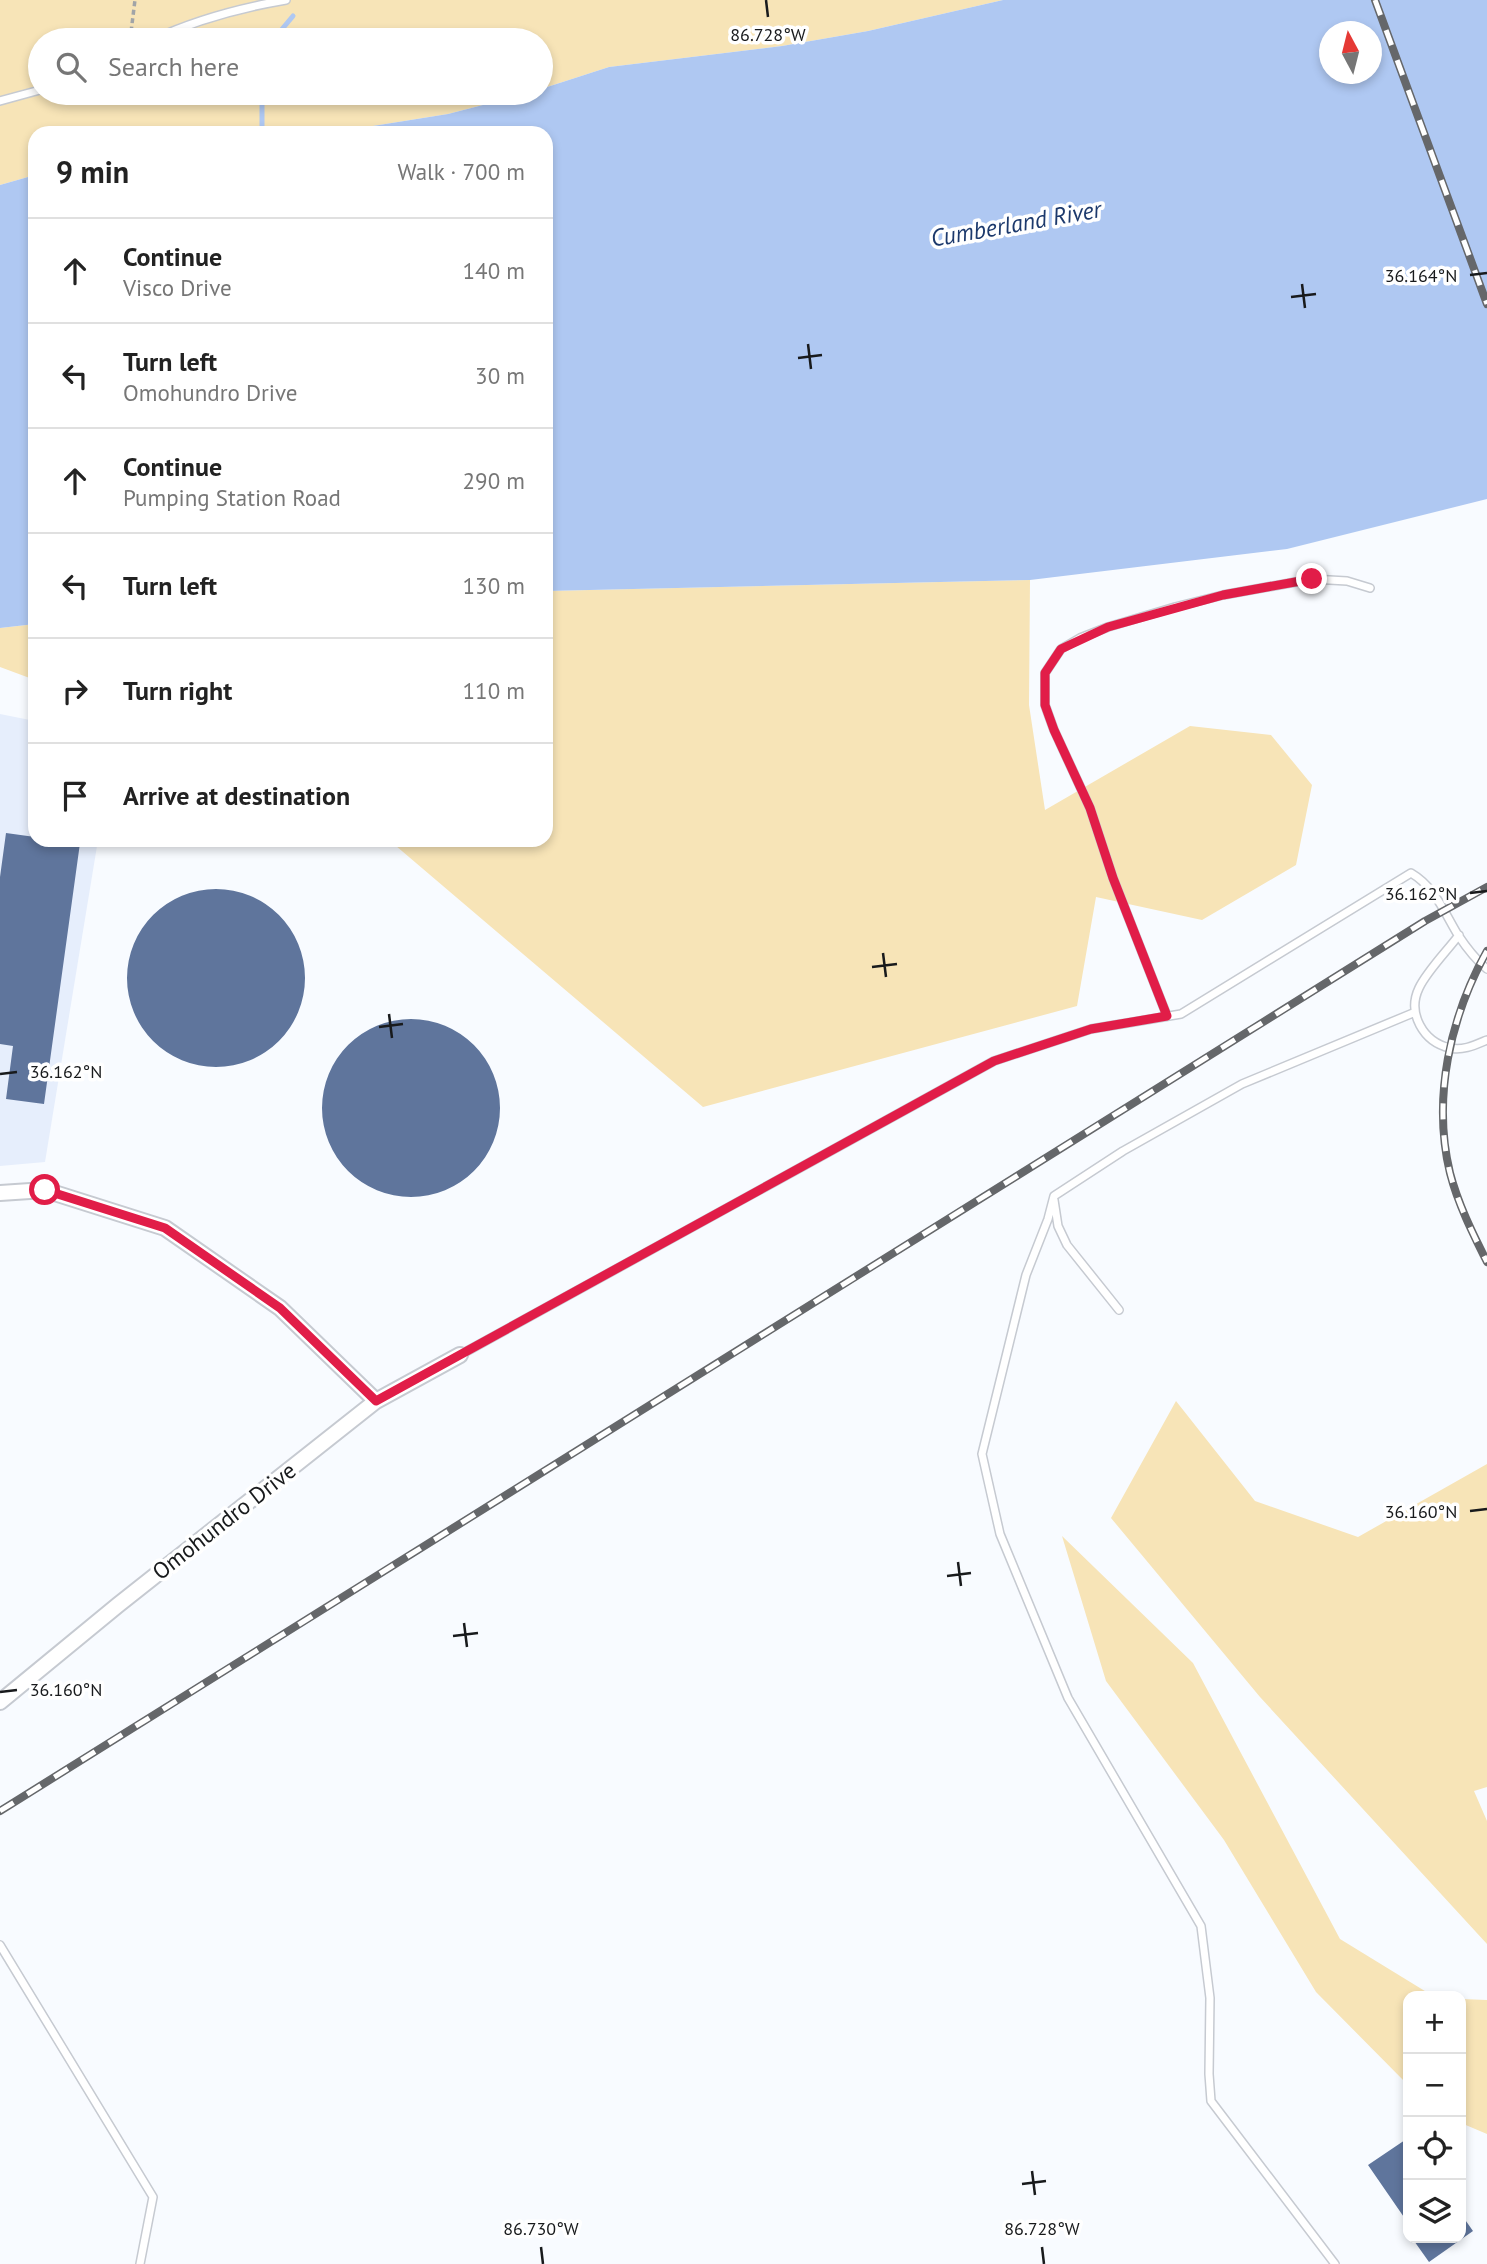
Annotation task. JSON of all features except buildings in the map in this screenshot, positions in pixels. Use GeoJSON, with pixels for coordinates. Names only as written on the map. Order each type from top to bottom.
{"type":"FeatureCollection","features":[{"type":"Feature","properties":{"kind":"street"},"geometry":{"type":"LineString","coordinates":[[0,1193],[45,1190],[165,1228],[280,1308],[376,1401]]}},
{"type":"Feature","properties":{"kind":"street","name":"Omohundro Drive"},"geometry":{"type":"LineString","coordinates":[[0,1702],[376,1401],[460,1355]]}},
{"type":"Feature","properties":{"kind":"lane"},"geometry":{"type":"LineString","coordinates":[[182,28],[248,6],[286,0]]}},
{"type":"Feature","properties":{"kind":"lane"},"geometry":{"type":"LineString","coordinates":[[0,101],[28,93]]}},
{"type":"Feature","properties":{"kind":"lane"},"geometry":{"type":"LineString","coordinates":[[1167,1016],[1113,878],[1090,808],[1045,705],[1045,673],[1061,649],[1080,638],[1175,607],[1223,595],[1312,579],[1347,581],[1370,588]]}},
{"type":"Feature","properties":{"kind":"lane"},"geometry":{"type":"LineString","coordinates":[[460,1355],[994,1061],[1091,1029],[1181,1014],[1411,873],[1422,879],[1446,909],[1459,935],[1487,969]]}},
{"type":"Feature","properties":{"kind":"lane"},"geometry":{"type":"LineString","coordinates":[[1459,935],[1418,989],[1413,1013],[1424,1032],[1450,1048],[1466,1048],[1487,1040]]}},
{"type":"Feature","properties":{"kind":"lane"},"geometry":{"type":"LineString","coordinates":[[1335,2264],[1211,2101],[1209,1998],[1201,1926],[1068,1698],[1000,1534],[982,1454],[1026,1275],[1054,1196],[1123,1151],[1241,1084],[1413,1013]]}},
{"type":"Feature","properties":{"kind":"lane"},"geometry":{"type":"LineString","coordinates":[[1054,1196],[1058,1226],[1068,1245],[1119,1310]]}},
{"type":"Feature","properties":{"kind":"lane"},"geometry":{"type":"LineString","coordinates":[[0,1945],[153,2197],[140,2264]]}},
{"type":"Feature","properties":{"kind":"path"},"geometry":{"type":"LineString","coordinates":[[132,28],[135,0]]}},
{"type":"Feature","properties":{"kind":"shaded area"},"geometry":{"type":"Polygon","coordinates":[[[0,0],[1003,0],[868,31],[782,46],[609,67],[553,85],[553,28],[28,28],[28,105],[483,105],[448,114],[373,126],[28,126],[28,177],[0,185],[0,0]]]}},
{"type":"Feature","properties":{"kind":"shaded area"},"geometry":{"type":"Polygon","coordinates":[[[1030,580],[1029,705],[1045,810],[1190,726],[1271,735],[1312,785],[1296,865],[1202,920],[1096,897],[1077,1006],[703,1107],[397,847],[553,847],[553,591],[1030,580]]]}},
{"type":"Feature","properties":{"kind":"shaded area"},"geometry":{"type":"Polygon","coordinates":[[[28,625],[28,677],[0,667],[0,628],[28,625]]]}},
{"type":"Feature","properties":{"kind":"shaded area"},"geometry":{"type":"Polygon","coordinates":[[[0,714],[28,720],[28,847],[97,847],[45,1162],[0,1166],[0,714]]]}},
{"type":"Feature","properties":{"kind":"shaded area"},"geometry":{"type":"Polygon","coordinates":[[[1176,1401],[1255,1501],[1358,1537],[1487,1464],[1487,1787],[1474,1791],[1487,1821],[1487,1944],[1260,1697],[1111,1518],[1176,1401]]]}},
{"type":"Feature","properties":{"kind":"shaded area"},"geometry":{"type":"Polygon","coordinates":[[[1062,1536],[1193,1663],[1340,1939],[1425,1991],[1403,1991],[1403,2080],[1316,1992],[1224,1840],[1106,1681],[1062,1536]]]}},
{"type":"Feature","properties":{"kind":"shaded area"},"geometry":{"type":"Polygon","coordinates":[[[1466,1999],[1487,2000],[1487,2134],[1466,2125],[1466,1999]]]}},
{"type":"Feature","properties":{"kind":"water","name":"Cumberland River"},"geometry":{"type":"Polygon","coordinates":[[[1003,0],[1487,0],[1487,499],[1287,549],[1030,580],[553,591],[553,126],[373,126],[448,114],[483,105],[553,105],[553,85],[609,67],[782,46],[868,31],[1003,0]]]}},
{"type":"Feature","properties":{"kind":"water"},"geometry":{"type":"Polygon","coordinates":[[[28,177],[28,625],[0,628],[0,185],[28,177]]]}},
{"type":"Feature","properties":{"kind":"waterway"},"geometry":{"type":"LineString","coordinates":[[283,28],[293,16]]}},
{"type":"Feature","properties":{"kind":"waterway"},"geometry":{"type":"LineString","coordinates":[[262,105],[262,126]]}},
{"type":"Feature","properties":{"kind":"railway"},"geometry":{"type":"LineString","coordinates":[[1375,0],[1487,304]]}},
{"type":"Feature","properties":{"kind":"railway"},"geometry":{"type":"LineString","coordinates":[[0,1811],[1425,921],[1487,887]]}},
{"type":"Feature","properties":{"kind":"railway"},"geometry":{"type":"LineString","coordinates":[[1487,951],[1474,976],[1454,1030],[1444,1087],[1443,1116],[1445,1145],[1453,1185],[1487,1262]]}},
{"type":"Feature","properties":{"kind":"route"},"geometry":{"type":"LineString","coordinates":[[45,1190],[165,1228],[280,1308],[376,1401],[994,1061],[1091,1029],[1167,1016],[1113,878],[1090,808],[1045,705],[1045,673],[1051,660],[1061,649],[1108,627],[1223,595],[1312,579]]}}]}
